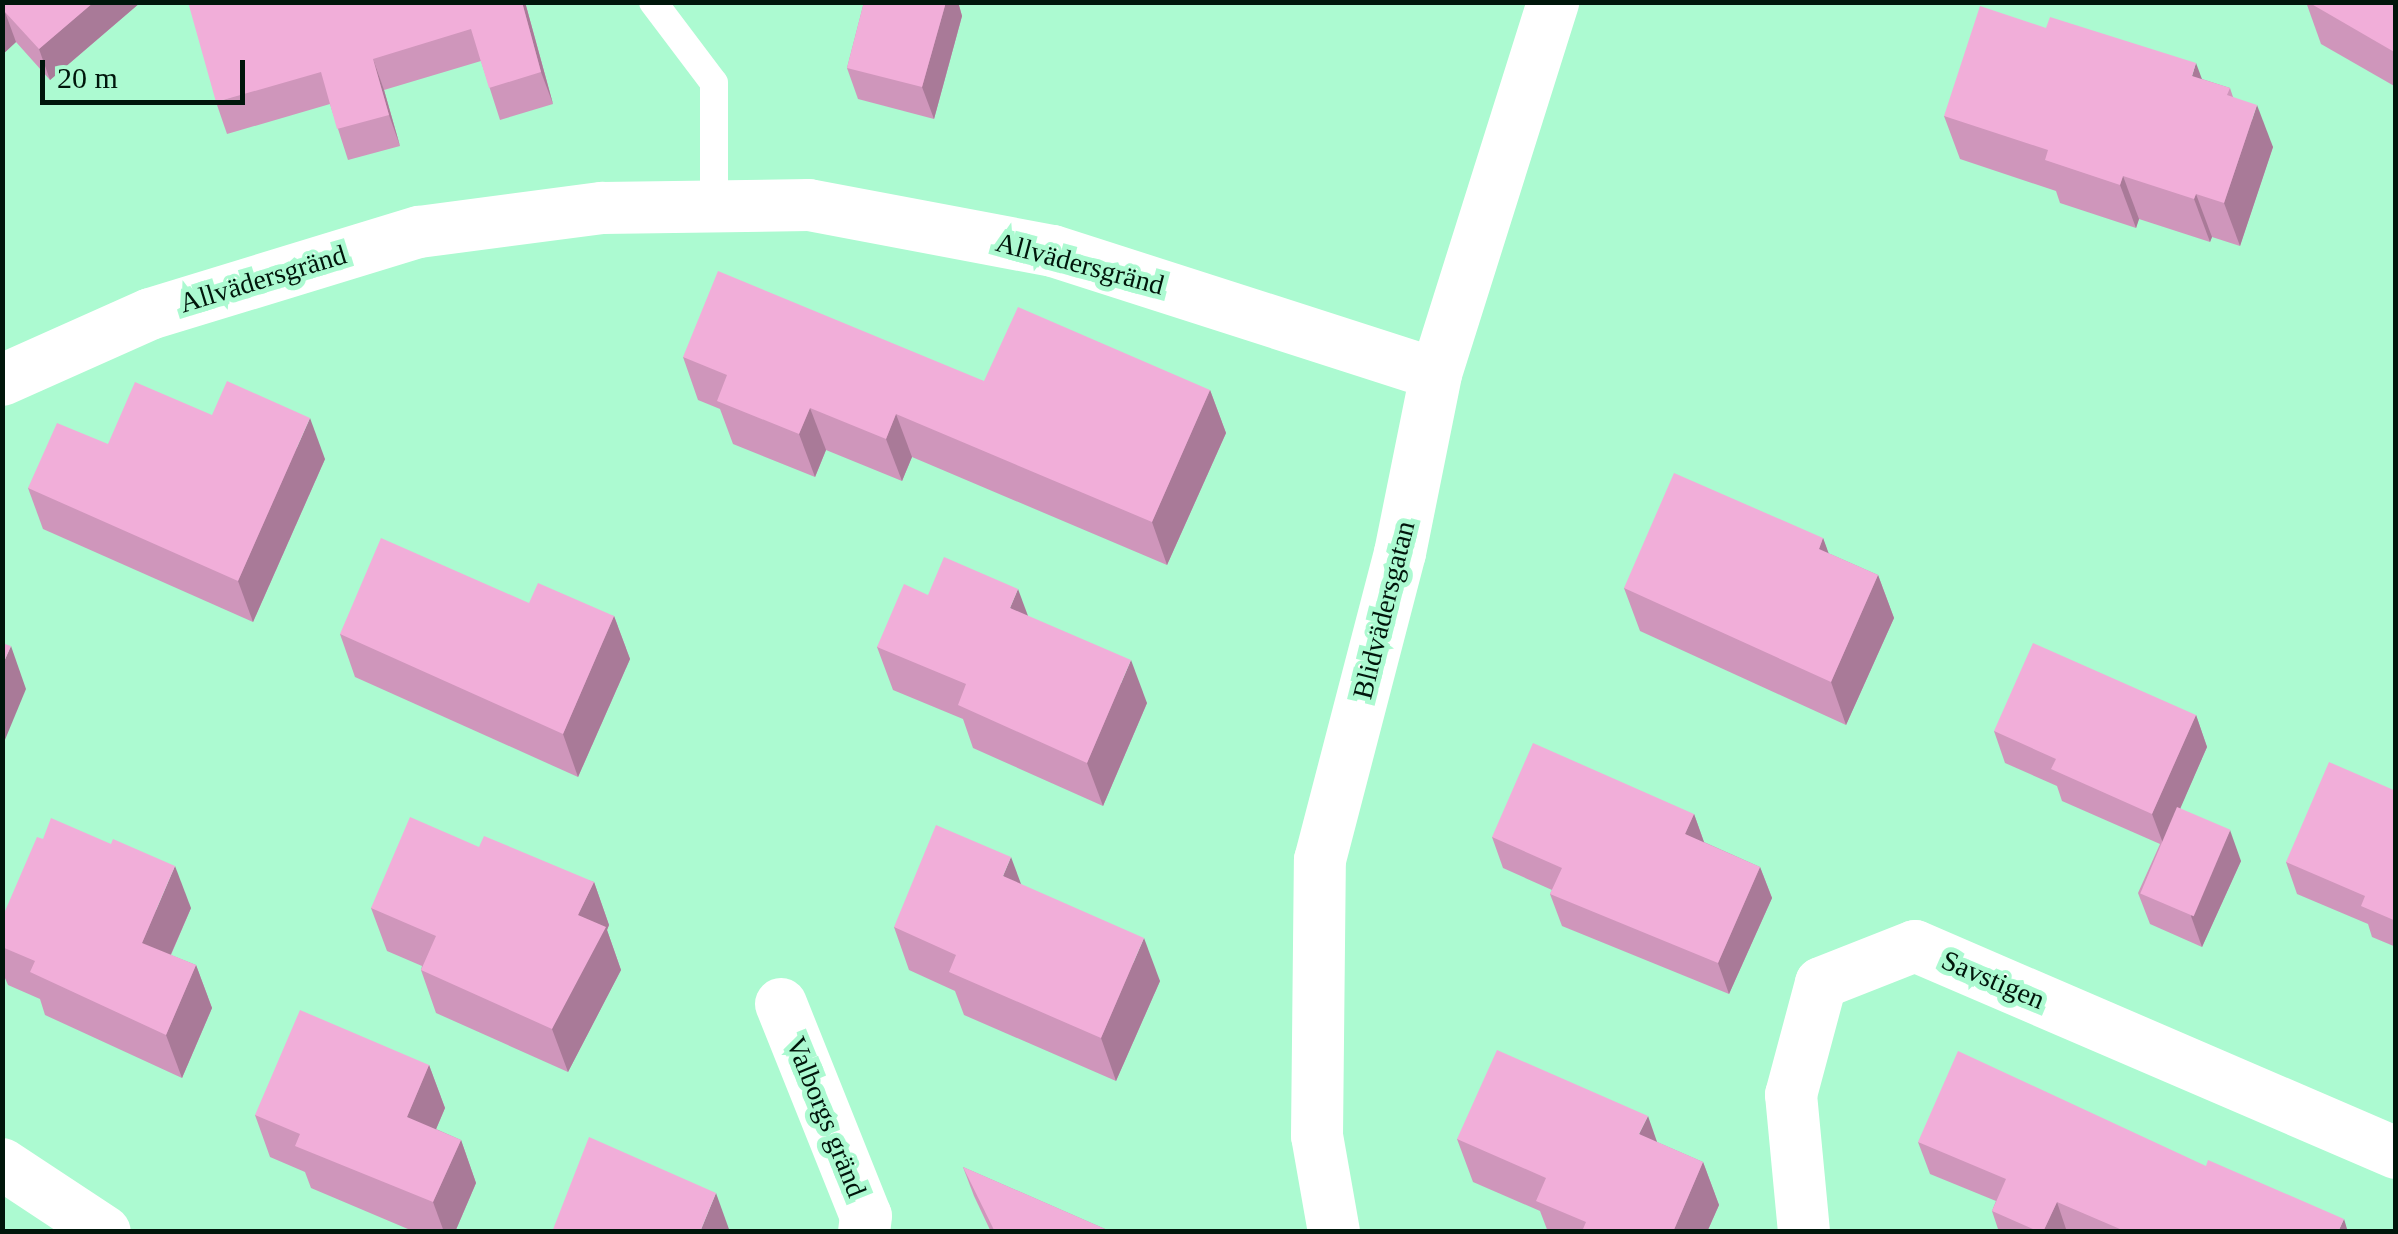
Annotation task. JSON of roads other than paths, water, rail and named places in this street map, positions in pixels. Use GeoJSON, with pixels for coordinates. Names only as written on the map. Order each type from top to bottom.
{"type":"FeatureCollection","features":[{"type":"Feature","properties":{"kind":"street","name":"Blidvädersgatan"},"geometry":{"type":"LineString","coordinates":[[1334,1232],[1317,1136],[1320,860],[1400,553],[1436,374],[1553,2]]}},
{"type":"Feature","properties":{"kind":"street","name":"Allvädersgränd"},"geometry":{"type":"LineString","coordinates":[[2,380],[150,314],[419,232],[602,208],[810,205],[1052,251],[1436,374]]}},
{"type":"Feature","properties":{"kind":"street","name":"Savstigen"},"geometry":{"type":"LineString","coordinates":[[1804,1232],[1791,1096],[1822,983],[1915,946],[2396,1153]]}},
{"type":"Feature","properties":{"kind":"street","name":"Valborgs gränd"},"geometry":{"type":"LineString","coordinates":[[781,1004],[866,1216],[864,1232]]}},
{"type":"Feature","properties":{"kind":"street"},"geometry":{"type":"LineString","coordinates":[[2,1164],[105,1232]]}},
{"type":"Feature","properties":{"kind":"lane"},"geometry":{"type":"LineString","coordinates":[[652,2],[714,83],[714,207]]}}]}
